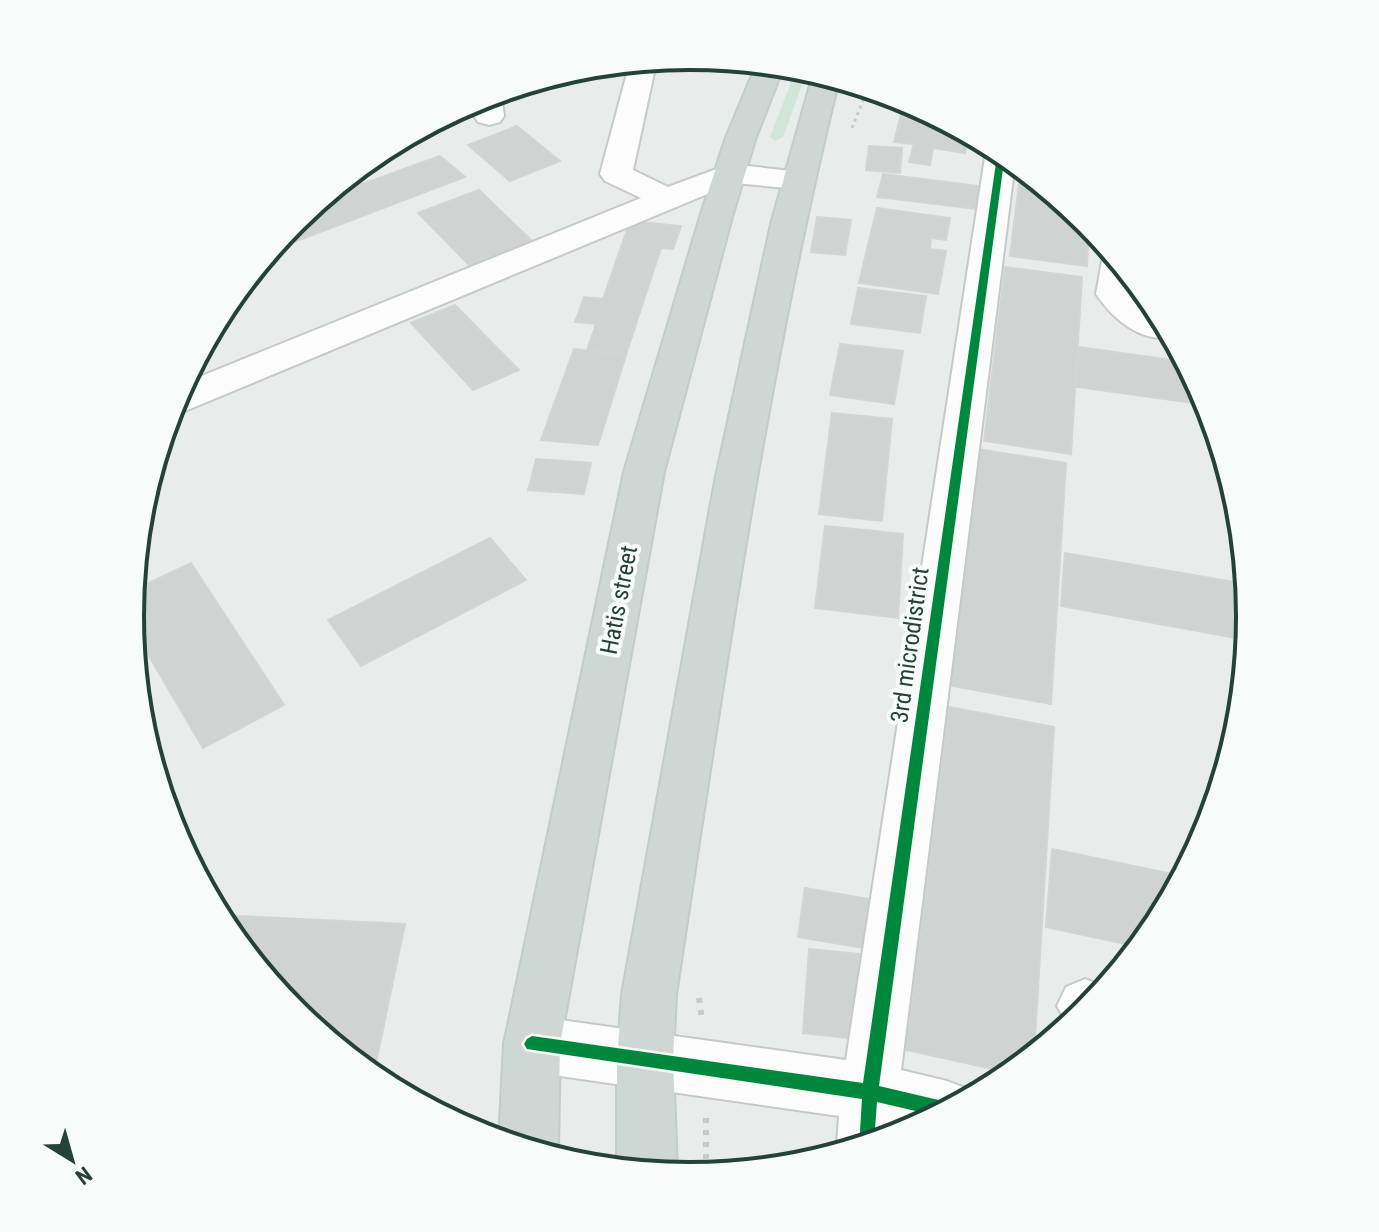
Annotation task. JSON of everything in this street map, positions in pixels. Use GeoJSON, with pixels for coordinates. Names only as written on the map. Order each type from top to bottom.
{"type":"FeatureCollection","features":[{"type":"Feature","properties":{"kind":"main road","name":"Hatis street"},"geometry":{"type":"LineString","coordinates":[[528,1137],[532,1044],[644,472],[730,173],[766,76]]}},
{"type":"Feature","properties":{"kind":"main road"},"geometry":{"type":"LineString","coordinates":[[647,1154],[645,1060],[649,994],[735,481],[798,180],[823,87]]}},
{"type":"Feature","properties":{"kind":"street"},"geometry":{"type":"LineString","coordinates":[[641,72],[616,174],[668,199]]}},
{"type":"Feature","properties":{"kind":"street","name":"3rd microdistrict"},"geometry":{"type":"LineString","coordinates":[[868,1118],[999,166]]}},
{"type":"Feature","properties":{"kind":"street"},"geometry":{"type":"LineString","coordinates":[[191,394],[730,173],[798,180]]}},
{"type":"Feature","properties":{"kind":"street"},"geometry":{"type":"LineString","coordinates":[[1116,276],[1113,294],[1124,309],[1138,320],[1149,323]]}},
{"type":"Feature","properties":{"kind":"street"},"geometry":{"type":"LineString","coordinates":[[532,1044],[645,1060],[868,1118],[914,1113]]}},
{"type":"Feature","properties":{"kind":"path"},"geometry":{"type":"LineString","coordinates":[[847,139],[864,99]]}},
{"type":"Feature","properties":{"kind":"path"},"geometry":{"type":"LineString","coordinates":[[647,1154],[705,1143]]}},
{"type":"Feature","properties":{"kind":"green space"},"geometry":{"type":"Polygon","coordinates":[[[792,79],[803,82],[783,137],[775,141],[770,137],[792,79]]]}},
{"type":"Feature","properties":{"kind":"building"},"geometry":{"type":"Polygon","coordinates":[[[901,113],[967,146],[965,153],[933,148],[930,165],[909,162],[914,144],[894,142],[901,113]]]}},
{"type":"Feature","properties":{"kind":"building"},"geometry":{"type":"Polygon","coordinates":[[[517,126],[560,161],[510,181],[468,145],[517,126]]]}},
{"type":"Feature","properties":{"kind":"building"},"geometry":{"type":"Polygon","coordinates":[[[869,146],[902,148],[900,173],[866,170],[869,146]]]}},
{"type":"Feature","properties":{"kind":"building"},"geometry":{"type":"Polygon","coordinates":[[[440,156],[465,177],[291,243],[350,189],[440,156]]]}},
{"type":"Feature","properties":{"kind":"building"},"geometry":{"type":"Polygon","coordinates":[[[883,174],[979,186],[976,209],[877,197],[883,174]]]}},
{"type":"Feature","properties":{"kind":"building"},"geometry":{"type":"Polygon","coordinates":[[[1019,181],[1050,205],[1088,243],[1087,266],[1010,256],[1019,181]]]}},
{"type":"Feature","properties":{"kind":"building"},"geometry":{"type":"Polygon","coordinates":[[[479,190],[534,243],[472,268],[418,213],[479,190]]]}},
{"type":"Feature","properties":{"kind":"building"},"geometry":{"type":"Polygon","coordinates":[[[877,208],[950,218],[946,240],[931,238],[930,249],[946,251],[938,294],[859,283],[877,208]]]}},
{"type":"Feature","properties":{"kind":"building"},"geometry":{"type":"Polygon","coordinates":[[[817,217],[851,220],[845,255],[811,252],[817,217]]]}},
{"type":"Feature","properties":{"kind":"building"},"geometry":{"type":"Polygon","coordinates":[[[630,221],[681,226],[673,249],[661,248],[626,355],[587,350],[596,324],[575,322],[584,297],[603,299],[630,221]]]}},
{"type":"Feature","properties":{"kind":"building"},"geometry":{"type":"Polygon","coordinates":[[[1005,267],[1082,277],[1071,454],[984,441],[1005,267]]]}},
{"type":"Feature","properties":{"kind":"building"},"geometry":{"type":"Polygon","coordinates":[[[858,288],[926,296],[920,333],[851,324],[858,288]]]}},
{"type":"Feature","properties":{"kind":"building"},"geometry":{"type":"Polygon","coordinates":[[[455,305],[519,370],[473,390],[411,323],[455,305]]]}},
{"type":"Feature","properties":{"kind":"building"},"geometry":{"type":"Polygon","coordinates":[[[840,344],[903,351],[894,404],[830,395],[840,344]]]}},
{"type":"Feature","properties":{"kind":"building"},"geometry":{"type":"Polygon","coordinates":[[[1079,347],[1171,360],[1192,403],[1077,387],[1079,347]]]}},
{"type":"Feature","properties":{"kind":"building"},"geometry":{"type":"Polygon","coordinates":[[[574,349],[626,355],[598,445],[541,440],[574,349]]]}},
{"type":"Feature","properties":{"kind":"building"},"geometry":{"type":"Polygon","coordinates":[[[832,413],[892,419],[882,521],[819,514],[832,413]]]}},
{"type":"Feature","properties":{"kind":"building"},"geometry":{"type":"Polygon","coordinates":[[[977,449],[1066,463],[1051,704],[947,685],[977,449]]]}},
{"type":"Feature","properties":{"kind":"building"},"geometry":{"type":"Polygon","coordinates":[[[536,459],[591,463],[584,494],[528,490],[536,459]]]}},
{"type":"Feature","properties":{"kind":"building"},"geometry":{"type":"Polygon","coordinates":[[[825,526],[903,534],[898,618],[815,608],[825,526]]]}},
{"type":"Feature","properties":{"kind":"building"},"geometry":{"type":"Polygon","coordinates":[[[490,538],[526,580],[361,666],[328,620],[490,538]]]}},
{"type":"Feature","properties":{"kind":"building"},"geometry":{"type":"Polygon","coordinates":[[[1065,553],[1234,582],[1235,638],[1061,606],[1065,553]]]}},
{"type":"Feature","properties":{"kind":"building"},"geometry":{"type":"Polygon","coordinates":[[[191,563],[284,705],[203,748],[145,649],[145,585],[191,563]]]}},
{"type":"Feature","properties":{"kind":"building"},"geometry":{"type":"Polygon","coordinates":[[[949,707],[1054,727],[1035,1039],[994,1069],[906,1050],[949,707]]]}},
{"type":"Feature","properties":{"kind":"building"},"geometry":{"type":"Polygon","coordinates":[[[1052,849],[1170,874],[1126,944],[1046,927],[1052,849]]]}},
{"type":"Feature","properties":{"kind":"building"},"geometry":{"type":"Polygon","coordinates":[[[805,888],[881,901],[876,950],[798,937],[805,888]]]}},
{"type":"Feature","properties":{"kind":"building"},"geometry":{"type":"Polygon","coordinates":[[[234,916],[405,924],[376,1063],[329,1027],[303,1002],[256,948],[234,916]]]}},
{"type":"Feature","properties":{"kind":"building"},"geometry":{"type":"Polygon","coordinates":[[[809,949],[859,954],[856,1039],[803,1033],[809,949]]]}},
{"type":"Feature","properties":{"kind":"cycle path"},"geometry":{"type":"LineString","coordinates":[[867,1132],[870,1092],[999,166]]}},
{"type":"Feature","properties":{"kind":"cycle path"},"geometry":{"type":"LineString","coordinates":[[532,1044],[870,1092],[931,1106]]}}]}
